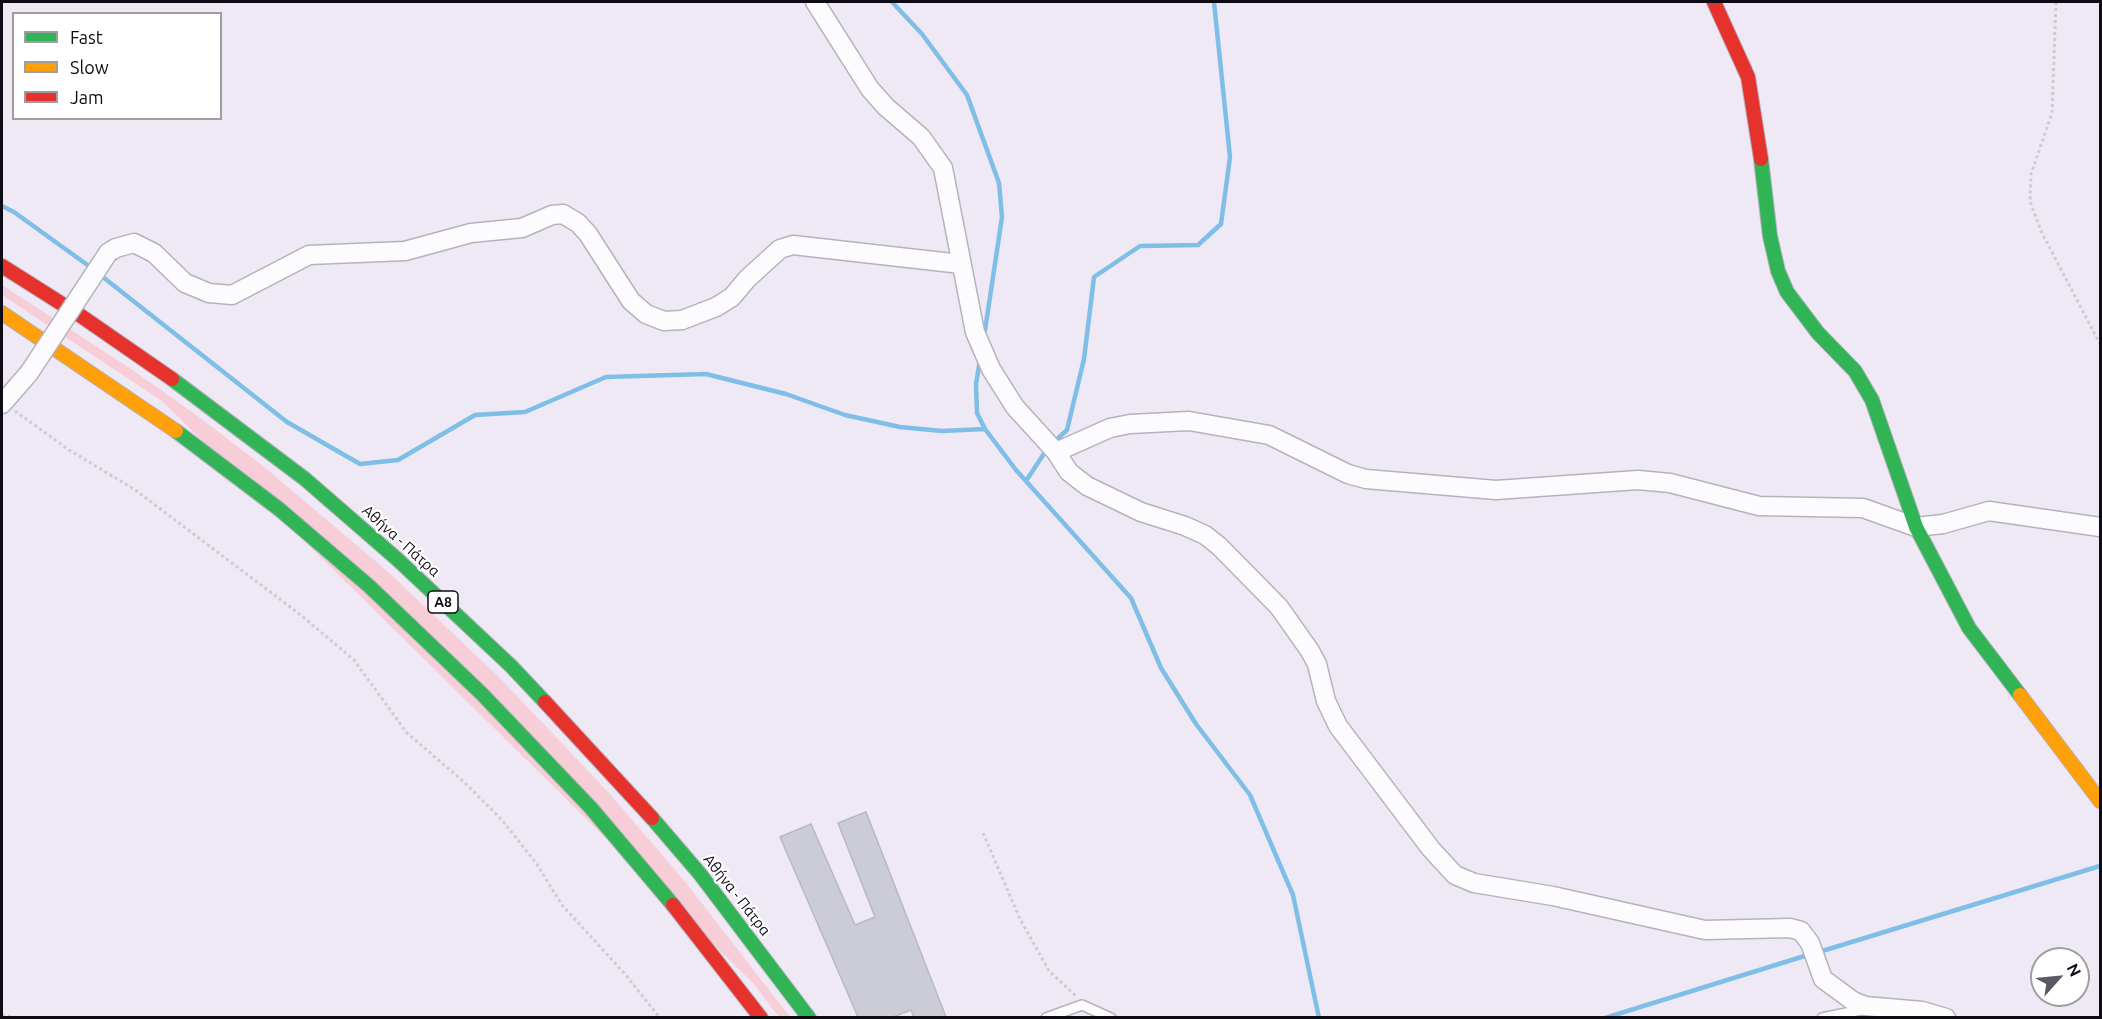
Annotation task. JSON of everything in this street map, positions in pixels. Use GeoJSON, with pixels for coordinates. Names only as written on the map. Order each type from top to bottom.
{"type":"FeatureCollection","features":[{"type":"Feature","properties":{"kind":"main road"},"geometry":{"type":"LineString","coordinates":[[1714,2],[1748,77],[1752,93],[1766,203],[1778,271],[1796,307],[1845,359],[1872,400],[1916,527],[1970,628],[2100,801]]}},
{"type":"Feature","properties":{"kind":"main road","name":"Αθήνα - Πάτρα"},"geometry":{"type":"LineString","coordinates":[[2,266],[143,358],[216,410],[305,479],[397,559],[511,666],[627,789],[724,905],[809,1017]]}},
{"type":"Feature","properties":{"kind":"main road","name":"Α8"},"geometry":{"type":"LineString","coordinates":[[2,313],[184,436],[279,509],[369,586],[503,715],[591,808],[668,898],[761,1017]]}},
{"type":"Feature","properties":{"kind":"street"},"geometry":{"type":"LineString","coordinates":[[815,2],[870,89],[933,151],[947,183],[970,315],[982,351],[1015,407],[1056,452],[1069,472],[1087,486],[1141,512],[1205,535],[1272,599],[1317,664],[1326,701],[1338,726],[1431,849],[1455,875],[1474,884],[1553,896],[1705,930],[1790,928],[1801,931],[1810,943],[1823,979],[1835,990],[1865,1006],[1922,1011],[1946,1017]]}},
{"type":"Feature","properties":{"kind":"street"},"geometry":{"type":"LineString","coordinates":[[3,403],[29,373],[108,253],[134,243],[154,253],[184,283],[209,294],[232,295],[309,255],[405,251],[471,233],[522,228],[552,215],[563,214],[578,223],[588,234],[631,301],[646,314],[664,321],[682,320],[716,307],[732,297],[747,279],[780,249],[793,245],[961,264]]}},
{"type":"Feature","properties":{"kind":"street"},"geometry":{"type":"LineString","coordinates":[[1056,452],[1110,428],[1139,423],[1189,420],[1269,435],[1348,474],[1366,479],[1496,490],[1638,480],[1670,483],[1759,506],[1863,508],[1916,527],[1936,526],[1989,511],[2100,526]]}},
{"type":"Feature","properties":{"kind":"lane"},"geometry":{"type":"LineString","coordinates":[[1047,1017],[1083,1005],[1111,1017]]}},
{"type":"Feature","properties":{"kind":"lane"},"geometry":{"type":"LineString","coordinates":[[1822,1017],[1878,1008]]}},
{"type":"Feature","properties":{"kind":"path"},"geometry":{"type":"LineString","coordinates":[[2056,2],[2052,113],[2031,174],[2030,201],[2041,231],[2100,344]]}},
{"type":"Feature","properties":{"kind":"path"},"geometry":{"type":"LineString","coordinates":[[3,403],[69,450],[134,489],[302,616],[354,660],[407,733],[464,782],[502,820],[536,863],[562,905],[625,974],[660,1017]]}},
{"type":"Feature","properties":{"kind":"path"},"geometry":{"type":"LineString","coordinates":[[982,833],[1020,919],[1049,972],[1083,1005]]}},
{"type":"Feature","properties":{"kind":"path"},"geometry":{"type":"LineString","coordinates":[[2,1015],[19,1017]]}},
{"type":"Feature","properties":{"kind":"shaded area"},"geometry":{"type":"Polygon","coordinates":[[[2,285],[134,371],[199,417],[263,466],[386,570],[499,677],[609,793],[687,884],[790,1017],[779,1017],[753,983],[162,401],[2,295],[2,285]]]}},
{"type":"Feature","properties":{"kind":"building"},"geometry":{"type":"Polygon","coordinates":[[[866,812],[946,1017],[914,1017],[911,1010],[893,1017],[858,1017],[780,837],[811,824],[855,925],[875,917],[838,823],[866,812]]]}},
{"type":"Feature","properties":{"kind":"waterway"},"geometry":{"type":"LineString","coordinates":[[892,2],[922,34],[967,95],[999,183],[1002,217],[984,337]]}},
{"type":"Feature","properties":{"kind":"waterway"},"geometry":{"type":"LineString","coordinates":[[1053,443],[1067,430],[1084,359],[1094,277],[1140,246],[1198,245],[1221,224],[1230,157],[1214,2]]}},
{"type":"Feature","properties":{"kind":"waterway"},"geometry":{"type":"LineString","coordinates":[[2,206],[14,212],[93,269]]}},
{"type":"Feature","properties":{"kind":"waterway"},"geometry":{"type":"LineString","coordinates":[[99,274],[287,422],[360,464],[398,460],[475,415],[525,412],[606,377],[706,374],[786,394],[845,415],[900,427],[942,431],[985,429]]}},
{"type":"Feature","properties":{"kind":"waterway"},"geometry":{"type":"LineString","coordinates":[[980,360],[976,384],[977,413],[985,429],[1016,470],[1131,598],[1161,668],[1196,724],[1250,795],[1293,895],[1319,1018]]}},
{"type":"Feature","properties":{"kind":"waterway"},"geometry":{"type":"LineString","coordinates":[[1026,481],[1047,449]]}},
{"type":"Feature","properties":{"kind":"waterway"},"geometry":{"type":"LineString","coordinates":[[1819,952],[2100,866]]}},
{"type":"Feature","properties":{"kind":"waterway"},"geometry":{"type":"LineString","coordinates":[[1605,1018],[1811,954]]}},
{"type":"Feature","properties":{"kind":"traffic: fast"},"geometry":{"type":"LineString","coordinates":[[1761,159],[1770,236],[1778,271],[1787,292],[1818,333],[1855,371],[1872,400],[1916,527],[1969,628],[2020,695]]}},
{"type":"Feature","properties":{"kind":"traffic: fast"},"geometry":{"type":"LineString","coordinates":[[172,379],[305,479],[397,559],[511,666],[545,702]]}},
{"type":"Feature","properties":{"kind":"traffic: fast"},"geometry":{"type":"LineString","coordinates":[[176,431],[279,509],[369,586],[482,694],[591,808],[673,905]]}},
{"type":"Feature","properties":{"kind":"traffic: fast"},"geometry":{"type":"LineString","coordinates":[[652,818],[700,874],[809,1018]]}},
{"type":"Feature","properties":{"kind":"traffic: slow"},"geometry":{"type":"LineString","coordinates":[[2,313],[176,431]]}},
{"type":"Feature","properties":{"kind":"traffic: slow"},"geometry":{"type":"LineString","coordinates":[[2020,695],[2100,801]]}},
{"type":"Feature","properties":{"kind":"traffic: jam"},"geometry":{"type":"LineString","coordinates":[[1714,2],[1748,77],[1761,159]]}},
{"type":"Feature","properties":{"kind":"traffic: jam"},"geometry":{"type":"LineString","coordinates":[[2,266],[81,316],[172,379]]}},
{"type":"Feature","properties":{"kind":"traffic: jam"},"geometry":{"type":"LineString","coordinates":[[545,702],[652,818]]}},
{"type":"Feature","properties":{"kind":"traffic: jam"},"geometry":{"type":"LineString","coordinates":[[673,905],[761,1018]]}}]}
